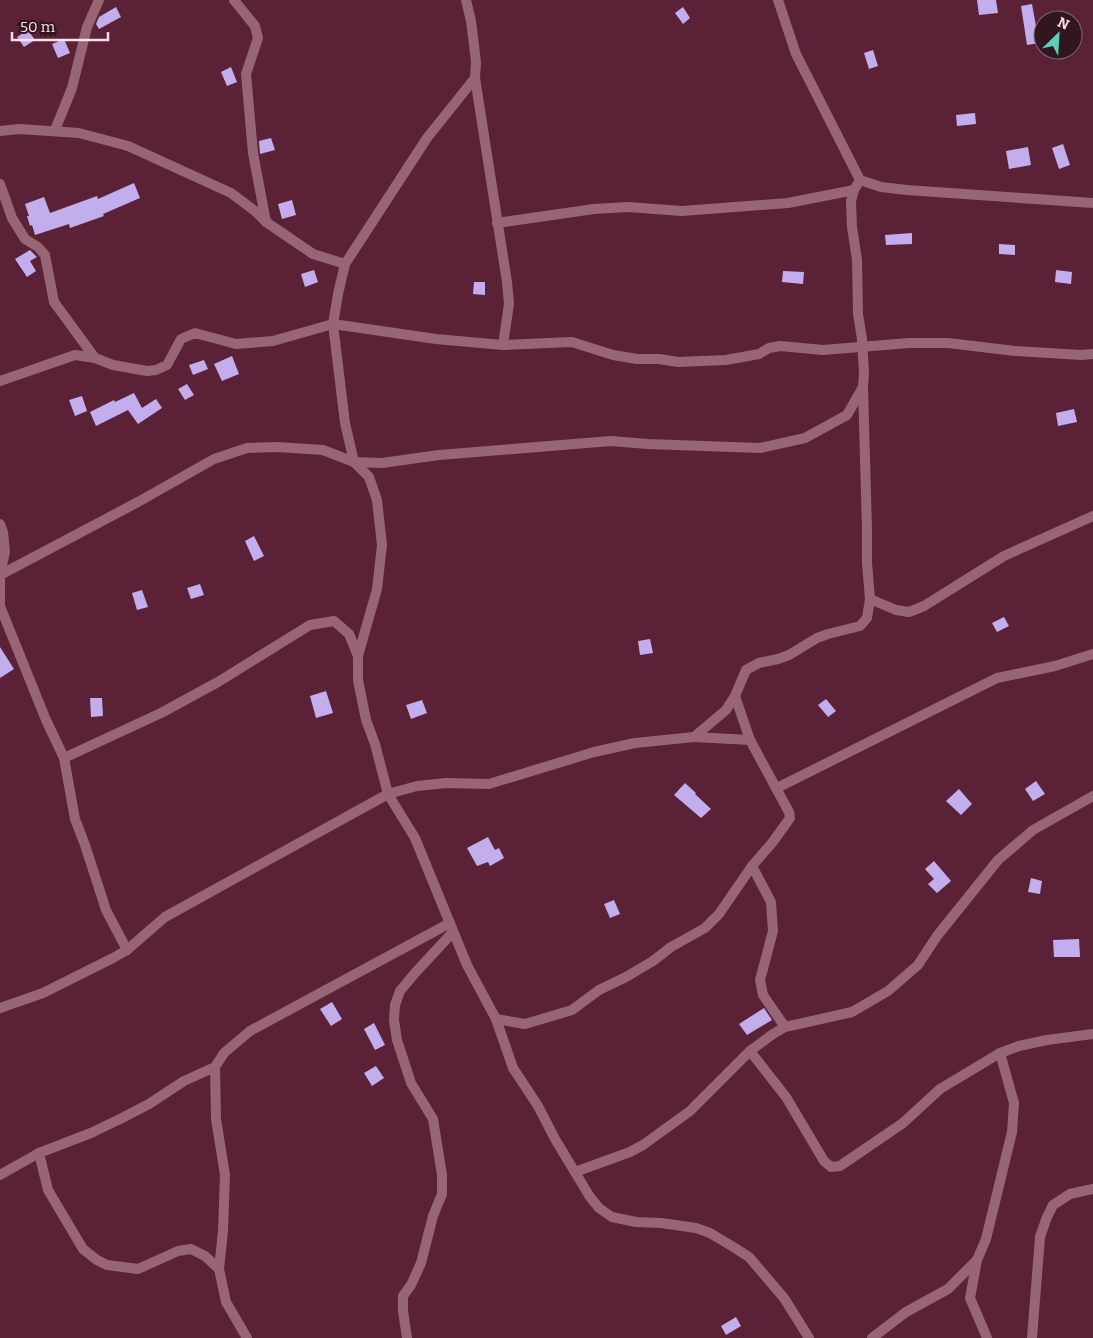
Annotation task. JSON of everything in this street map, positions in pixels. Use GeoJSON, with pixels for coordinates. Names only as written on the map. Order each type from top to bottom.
{"type":"FeatureCollection","features":[{"type":"Feature","properties":{"kind":"street"},"geometry":{"type":"LineString","coordinates":[[54,130],[72,88],[87,27],[99,0]]}},
{"type":"Feature","properties":{"kind":"street"},"geometry":{"type":"LineString","coordinates":[[234,0],[255,26],[258,38],[246,74],[252,153],[266,222]]}},
{"type":"Feature","properties":{"kind":"street"},"geometry":{"type":"LineString","coordinates":[[466,0],[471,21],[476,62],[475,78],[507,282],[509,304],[503,345]]}},
{"type":"Feature","properties":{"kind":"street"},"geometry":{"type":"LineString","coordinates":[[778,0],[796,54],[860,180],[907,190],[1093,202]]}},
{"type":"Feature","properties":{"kind":"street"},"geometry":{"type":"LineString","coordinates":[[475,78],[427,138],[346,264],[338,294],[333,324],[345,423],[354,462],[368,477],[377,500],[382,545],[377,588],[358,656],[358,680],[365,712],[388,794],[415,838],[467,965],[496,1019],[513,1068],[538,1106],[555,1139],[590,1197],[599,1208],[612,1217],[636,1222],[696,1228],[749,1257],[784,1298],[809,1338]]}},
{"type":"Feature","properties":{"kind":"street"},"geometry":{"type":"LineString","coordinates":[[0,131],[19,129],[54,130],[79,133],[128,146],[231,193],[266,222],[313,254],[346,264]]}},
{"type":"Feature","properties":{"kind":"street"},"geometry":{"type":"LineString","coordinates":[[694,737],[726,710],[735,696],[746,670],[759,663],[790,655],[817,638],[860,626],[867,618],[870,599],[867,563],[868,529],[864,373],[858,314],[851,201],[854,190],[860,180]]}},
{"type":"Feature","properties":{"kind":"street"},"geometry":{"type":"LineString","coordinates":[[0,184],[12,218],[25,239],[38,247],[45,255],[54,302],[95,358]]}},
{"type":"Feature","properties":{"kind":"street"},"geometry":{"type":"LineString","coordinates":[[497,224],[628,207],[682,211],[788,203],[854,190]]}},
{"type":"Feature","properties":{"kind":"street"},"geometry":{"type":"LineString","coordinates":[[0,381],[75,355],[95,358],[113,365],[147,371],[156,370],[167,365],[181,339],[195,333],[236,344],[273,341],[333,324],[436,339],[503,345],[572,342],[613,355],[678,362],[726,360],[759,354],[769,348],[780,346],[823,350],[909,343],[948,343],[1015,351],[1093,354]]}},
{"type":"Feature","properties":{"kind":"street"},"geometry":{"type":"LineString","coordinates":[[0,574],[138,502],[214,459],[247,448],[277,447],[323,450],[354,462],[382,463],[448,454],[611,441],[760,448],[805,438],[834,424],[847,415],[863,387]]}},
{"type":"Feature","properties":{"kind":"street"},"geometry":{"type":"LineString","coordinates":[[870,599],[896,610],[908,612],[924,606],[1004,556],[1093,516]]}},
{"type":"Feature","properties":{"kind":"street"},"geometry":{"type":"LineString","coordinates":[[0,524],[3,532],[4,552],[0,574],[0,606],[46,720],[64,758],[75,819],[106,910],[127,950]]}},
{"type":"Feature","properties":{"kind":"street"},"geometry":{"type":"LineString","coordinates":[[64,758],[161,713],[218,682],[310,625],[334,621],[349,634],[358,656]]}},
{"type":"Feature","properties":{"kind":"street"},"geometry":{"type":"LineString","coordinates":[[777,788],[998,678],[1055,666],[1093,654]]}},
{"type":"Feature","properties":{"kind":"street"},"geometry":{"type":"LineString","coordinates":[[496,1019],[525,1024],[572,1010],[599,990],[626,977],[671,947],[705,928],[719,914],[752,866],[772,843],[790,818],[789,812],[750,740],[735,696]]}},
{"type":"Feature","properties":{"kind":"street"},"geometry":{"type":"LineString","coordinates":[[0,1008],[43,993],[127,950],[165,917],[388,794],[417,786],[436,784],[489,784],[594,752],[635,743],[694,737],[750,740]]}},
{"type":"Feature","properties":{"kind":"street"},"geometry":{"type":"LineString","coordinates":[[575,1172],[630,1152],[643,1145],[690,1111],[750,1052],[785,1027],[852,1012],[888,991],[918,965],[937,936],[998,860],[1033,830],[1093,796]]}},
{"type":"Feature","properties":{"kind":"street"},"geometry":{"type":"LineString","coordinates":[[752,866],[771,902],[773,930],[760,980],[763,995],[785,1027]]}},
{"type":"Feature","properties":{"kind":"street"},"geometry":{"type":"LineString","coordinates":[[0,1175],[39,1153],[91,1133],[149,1104],[184,1081],[215,1067],[224,1053],[250,1031],[452,927]]}},
{"type":"Feature","properties":{"kind":"street"},"geometry":{"type":"LineString","coordinates":[[407,1338],[403,1296],[411,1285],[421,1263],[433,1216],[442,1194],[442,1175],[433,1119],[411,1083],[398,1040],[394,1020],[395,1005],[400,990],[452,927]]}},
{"type":"Feature","properties":{"kind":"street"},"geometry":{"type":"LineString","coordinates":[[750,1052],[786,1098],[824,1161],[832,1167],[840,1166],[903,1123],[940,1090],[1000,1053],[1038,1042],[1093,1034]]}},
{"type":"Feature","properties":{"kind":"street"},"geometry":{"type":"LineString","coordinates":[[987,1338],[970,1298],[977,1260],[986,1239],[1012,1132],[1014,1103],[1000,1053]]}},
{"type":"Feature","properties":{"kind":"street"},"geometry":{"type":"LineString","coordinates":[[215,1067],[216,1119],[225,1175],[223,1231],[219,1269],[226,1302],[247,1338]]}},
{"type":"Feature","properties":{"kind":"street"},"geometry":{"type":"LineString","coordinates":[[39,1153],[48,1190],[83,1249],[97,1260],[107,1264],[138,1269],[178,1251],[191,1249],[205,1256],[219,1269]]}},
{"type":"Feature","properties":{"kind":"street"},"geometry":{"type":"LineString","coordinates":[[1032,1338],[1040,1237],[1047,1217],[1053,1205],[1070,1194],[1093,1189]]}},
{"type":"Feature","properties":{"kind":"street"},"geometry":{"type":"LineString","coordinates":[[872,1338],[906,1312],[948,1289],[977,1260]]}},
{"type":"Feature","properties":{"kind":"building"},"geometry":{"type":"Polygon","coordinates":[[[977,0],[996,0],[998,13],[979,15],[977,0]]]}},
{"type":"Feature","properties":{"kind":"building"},"geometry":{"type":"Polygon","coordinates":[[[1032,4],[1033,44],[1027,45],[1021,6],[1032,4]]]}},
{"type":"Feature","properties":{"kind":"building"},"geometry":{"type":"Polygon","coordinates":[[[116,7],[121,17],[99,29],[96,24],[99,17],[116,7]]]}},
{"type":"Feature","properties":{"kind":"building"},"geometry":{"type":"Polygon","coordinates":[[[683,7],[690,18],[683,24],[675,13],[683,7]]]}},
{"type":"Feature","properties":{"kind":"building"},"geometry":{"type":"Polygon","coordinates":[[[28,30],[35,40],[24,47],[17,37],[28,30]]]}},
{"type":"Feature","properties":{"kind":"building"},"geometry":{"type":"Polygon","coordinates":[[[64,39],[70,53],[58,58],[52,44],[64,39]]]}},
{"type":"Feature","properties":{"kind":"building"},"geometry":{"type":"Polygon","coordinates":[[[873,50],[878,66],[869,69],[864,53],[873,50]]]}},
{"type":"Feature","properties":{"kind":"building"},"geometry":{"type":"Polygon","coordinates":[[[231,67],[237,82],[227,86],[221,72],[231,67]]]}},
{"type":"Feature","properties":{"kind":"building"},"geometry":{"type":"Polygon","coordinates":[[[975,113],[976,124],[957,126],[956,115],[975,113]]]}},
{"type":"Feature","properties":{"kind":"building"},"geometry":{"type":"Polygon","coordinates":[[[271,138],[275,150],[260,154],[259,141],[271,138]]]}},
{"type":"Feature","properties":{"kind":"building"},"geometry":{"type":"Polygon","coordinates":[[[1063,144],[1070,165],[1059,169],[1052,148],[1063,144]]]}},
{"type":"Feature","properties":{"kind":"building"},"geometry":{"type":"Polygon","coordinates":[[[1028,147],[1031,165],[1009,169],[1006,151],[1028,147]]]}},
{"type":"Feature","properties":{"kind":"building"},"geometry":{"type":"Polygon","coordinates":[[[134,183],[140,198],[103,214],[104,216],[70,228],[69,224],[35,235],[32,225],[30,226],[25,204],[44,197],[50,213],[97,196],[98,199],[134,183]]]}},
{"type":"Feature","properties":{"kind":"building"},"geometry":{"type":"Polygon","coordinates":[[[292,200],[296,215],[282,219],[278,204],[292,200]]]}},
{"type":"Feature","properties":{"kind":"building"},"geometry":{"type":"Polygon","coordinates":[[[912,233],[912,244],[886,245],[885,235],[912,233]]]}},
{"type":"Feature","properties":{"kind":"building"},"geometry":{"type":"Polygon","coordinates":[[[999,244],[1015,245],[1015,255],[999,254],[999,244]]]}},
{"type":"Feature","properties":{"kind":"building"},"geometry":{"type":"Polygon","coordinates":[[[30,250],[37,257],[30,261],[36,271],[27,277],[15,259],[30,250]]]}},
{"type":"Feature","properties":{"kind":"building"},"geometry":{"type":"Polygon","coordinates":[[[314,270],[318,282],[305,287],[301,274],[314,270]]]}},
{"type":"Feature","properties":{"kind":"building"},"geometry":{"type":"Polygon","coordinates":[[[1056,270],[1072,272],[1071,284],[1055,282],[1056,270]]]}},
{"type":"Feature","properties":{"kind":"building"},"geometry":{"type":"Polygon","coordinates":[[[783,271],[804,272],[803,284],[782,282],[783,271]]]}},
{"type":"Feature","properties":{"kind":"building"},"geometry":{"type":"Polygon","coordinates":[[[474,282],[485,282],[485,295],[473,294],[474,282]]]}},
{"type":"Feature","properties":{"kind":"building"},"geometry":{"type":"Polygon","coordinates":[[[232,356],[239,374],[222,381],[214,364],[232,356]]]}},
{"type":"Feature","properties":{"kind":"building"},"geometry":{"type":"Polygon","coordinates":[[[204,360],[208,369],[193,375],[189,365],[204,360]]]}},
{"type":"Feature","properties":{"kind":"building"},"geometry":{"type":"Polygon","coordinates":[[[187,384],[194,395],[185,400],[178,389],[187,384]]]}},
{"type":"Feature","properties":{"kind":"building"},"geometry":{"type":"Polygon","coordinates":[[[134,393],[142,408],[156,399],[162,408],[138,424],[128,410],[96,426],[90,412],[114,400],[115,402],[134,393]]]}},
{"type":"Feature","properties":{"kind":"building"},"geometry":{"type":"Polygon","coordinates":[[[82,396],[87,411],[75,416],[69,400],[82,396]]]}},
{"type":"Feature","properties":{"kind":"building"},"geometry":{"type":"Polygon","coordinates":[[[1074,409],[1077,422],[1058,426],[1056,413],[1074,409]]]}},
{"type":"Feature","properties":{"kind":"building"},"geometry":{"type":"Polygon","coordinates":[[[254,536],[264,556],[254,561],[245,541],[254,536]]]}},
{"type":"Feature","properties":{"kind":"building"},"geometry":{"type":"Polygon","coordinates":[[[200,584],[204,595],[191,599],[187,588],[200,584]]]}},
{"type":"Feature","properties":{"kind":"building"},"geometry":{"type":"Polygon","coordinates":[[[142,590],[148,607],[137,610],[132,593],[142,590]]]}},
{"type":"Feature","properties":{"kind":"building"},"geometry":{"type":"Polygon","coordinates":[[[1004,617],[1009,626],[997,632],[992,623],[1004,617]]]}},
{"type":"Feature","properties":{"kind":"building"},"geometry":{"type":"Polygon","coordinates":[[[650,639],[653,653],[640,655],[638,641],[650,639]]]}},
{"type":"Feature","properties":{"kind":"building"},"geometry":{"type":"Polygon","coordinates":[[[0,647],[14,669],[0,678],[0,647]]]}},
{"type":"Feature","properties":{"kind":"building"},"geometry":{"type":"Polygon","coordinates":[[[326,691],[333,713],[316,718],[310,696],[326,691]]]}},
{"type":"Feature","properties":{"kind":"building"},"geometry":{"type":"Polygon","coordinates":[[[90,698],[102,698],[103,716],[91,717],[90,698]]]}},
{"type":"Feature","properties":{"kind":"building"},"geometry":{"type":"Polygon","coordinates":[[[826,699],[836,711],[828,717],[818,705],[826,699]]]}},
{"type":"Feature","properties":{"kind":"building"},"geometry":{"type":"Polygon","coordinates":[[[422,700],[427,713],[411,719],[406,705],[422,700]]]}},
{"type":"Feature","properties":{"kind":"building"},"geometry":{"type":"Polygon","coordinates":[[[1036,781],[1045,794],[1033,801],[1025,789],[1036,781]]]}},
{"type":"Feature","properties":{"kind":"building"},"geometry":{"type":"Polygon","coordinates":[[[685,783],[711,809],[701,818],[674,795],[685,783]]]}},
{"type":"Feature","properties":{"kind":"building"},"geometry":{"type":"Polygon","coordinates":[[[959,789],[972,804],[961,815],[946,801],[959,789]]]}},
{"type":"Feature","properties":{"kind":"building"},"geometry":{"type":"Polygon","coordinates":[[[488,837],[495,850],[499,848],[504,858],[490,866],[488,862],[477,866],[467,848],[488,837]]]}},
{"type":"Feature","properties":{"kind":"building"},"geometry":{"type":"Polygon","coordinates":[[[934,861],[951,881],[937,893],[928,884],[934,879],[925,869],[934,861]]]}},
{"type":"Feature","properties":{"kind":"building"},"geometry":{"type":"Polygon","coordinates":[[[1031,878],[1042,881],[1040,894],[1028,892],[1031,878]]]}},
{"type":"Feature","properties":{"kind":"building"},"geometry":{"type":"Polygon","coordinates":[[[614,900],[620,914],[610,918],[604,904],[614,900]]]}},
{"type":"Feature","properties":{"kind":"building"},"geometry":{"type":"Polygon","coordinates":[[[1079,939],[1080,957],[1054,957],[1053,940],[1079,939]]]}},
{"type":"Feature","properties":{"kind":"building"},"geometry":{"type":"Polygon","coordinates":[[[332,1002],[342,1019],[331,1026],[320,1009],[332,1002]]]}},
{"type":"Feature","properties":{"kind":"building"},"geometry":{"type":"Polygon","coordinates":[[[764,1008],[772,1020],[747,1035],[739,1024],[764,1008]]]}},
{"type":"Feature","properties":{"kind":"building"},"geometry":{"type":"Polygon","coordinates":[[[374,1023],[385,1045],[375,1050],[364,1029],[374,1023]]]}},
{"type":"Feature","properties":{"kind":"building"},"geometry":{"type":"Polygon","coordinates":[[[376,1066],[384,1078],[372,1086],[364,1073],[376,1066]]]}},
{"type":"Feature","properties":{"kind":"building"},"geometry":{"type":"Polygon","coordinates":[[[736,1317],[741,1326],[726,1335],[721,1326],[736,1317]]]}}]}
